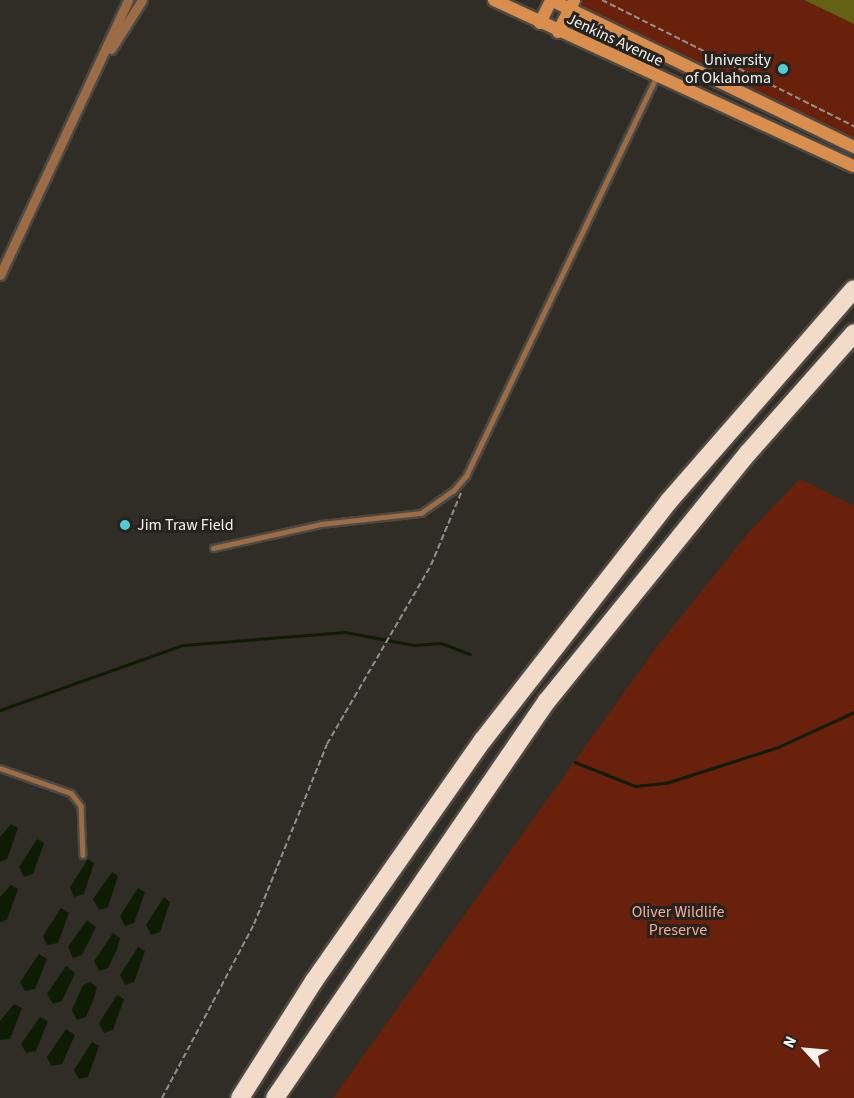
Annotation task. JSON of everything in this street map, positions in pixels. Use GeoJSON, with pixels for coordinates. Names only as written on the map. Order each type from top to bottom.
{"type":"FeatureCollection","features":[{"type":"Feature","properties":{"kind":"highway"},"geometry":{"type":"LineString","coordinates":[[240,1098],[314,981],[483,740],[669,501],[854,289]]}},
{"type":"Feature","properties":{"kind":"highway"},"geometry":{"type":"LineString","coordinates":[[275,1098],[548,701],[748,453],[854,333]]}},
{"type":"Feature","properties":{"kind":"main road","name":"Jenkins Avenue"},"geometry":{"type":"LineString","coordinates":[[494,0],[558,32],[854,166]]}},
{"type":"Feature","properties":{"kind":"main road","name":"Jenkins Avenue"},"geometry":{"type":"LineString","coordinates":[[551,0],[571,4],[854,147]]}},
{"type":"Feature","properties":{"kind":"main road"},"geometry":{"type":"LineString","coordinates":[[540,23],[551,0]]}},
{"type":"Feature","properties":{"kind":"main road"},"geometry":{"type":"LineString","coordinates":[[558,32],[571,4]]}},
{"type":"Feature","properties":{"kind":"street"},"geometry":{"type":"LineString","coordinates":[[0,275],[100,67],[128,0]]}},
{"type":"Feature","properties":{"kind":"street"},"geometry":{"type":"LineString","coordinates":[[100,67],[142,0]]}},
{"type":"Feature","properties":{"kind":"lane"},"geometry":{"type":"LineString","coordinates":[[213,548],[301,528],[421,513],[443,501],[466,476],[656,77]]}},
{"type":"Feature","properties":{"kind":"lane"},"geometry":{"type":"LineString","coordinates":[[0,768],[71,794],[81,806],[83,855]]}},
{"type":"Feature","properties":{"kind":"path"},"geometry":{"type":"LineString","coordinates":[[602,0],[854,126]]}},
{"type":"Feature","properties":{"kind":"path"},"geometry":{"type":"LineString","coordinates":[[162,1098],[254,924],[337,723],[431,565],[466,476]]}},
{"type":"Feature","properties":{"kind":"green space","name":"University of Oklahoma"},"geometry":{"type":"Polygon","coordinates":[[[580,0],[804,0],[854,24],[854,138],[578,5],[580,0]]]}},
{"type":"Feature","properties":{"kind":"green space","name":"Oliver Wildlife Preserve"},"geometry":{"type":"Polygon","coordinates":[[[800,479],[854,506],[854,1098],[333,1098],[656,648],[750,531],[800,479]]]}},
{"type":"Feature","properties":{"kind":"shaded area"},"geometry":{"type":"Polygon","coordinates":[[[11,824],[18,828],[7,859],[0,862],[0,837],[11,824]]]}},
{"type":"Feature","properties":{"kind":"shaded area"},"geometry":{"type":"Polygon","coordinates":[[[37,839],[44,843],[33,874],[24,877],[19,867],[37,839]]]}},
{"type":"Feature","properties":{"kind":"shaded area"},"geometry":{"type":"Polygon","coordinates":[[[88,859],[94,863],[84,894],[74,897],[70,887],[88,859]]]}},
{"type":"Feature","properties":{"kind":"shaded area"},"geometry":{"type":"Polygon","coordinates":[[[112,872],[118,876],[108,907],[99,910],[93,899],[112,872]]]}},
{"type":"Feature","properties":{"kind":"shaded area"},"geometry":{"type":"Polygon","coordinates":[[[11,885],[18,889],[7,920],[0,922],[0,897],[11,885]]]}},
{"type":"Feature","properties":{"kind":"shaded area"},"geometry":{"type":"Polygon","coordinates":[[[138,888],[145,892],[134,923],[125,926],[120,916],[138,888]]]}},
{"type":"Feature","properties":{"kind":"shaded area"},"geometry":{"type":"Polygon","coordinates":[[[164,897],[170,902],[160,932],[151,935],[146,925],[164,897]]]}},
{"type":"Feature","properties":{"kind":"shaded area"},"geometry":{"type":"Polygon","coordinates":[[[61,908],[69,913],[58,943],[47,945],[43,936],[61,908]]]}},
{"type":"Feature","properties":{"kind":"shaded area"},"geometry":{"type":"Polygon","coordinates":[[[87,920],[96,927],[82,955],[73,958],[68,947],[87,920]]]}},
{"type":"Feature","properties":{"kind":"shaded area"},"geometry":{"type":"Polygon","coordinates":[[[113,933],[120,938],[117,949],[108,968],[99,971],[94,961],[113,933]]]}},
{"type":"Feature","properties":{"kind":"shaded area"},"geometry":{"type":"Polygon","coordinates":[[[138,947],[145,951],[134,982],[125,985],[120,975],[138,947]]]}},
{"type":"Feature","properties":{"kind":"shaded area"},"geometry":{"type":"Polygon","coordinates":[[[39,954],[47,959],[35,989],[25,991],[20,982],[39,954]]]}},
{"type":"Feature","properties":{"kind":"shaded area"},"geometry":{"type":"Polygon","coordinates":[[[66,966],[75,973],[62,1001],[53,1004],[47,994],[66,966]]]}},
{"type":"Feature","properties":{"kind":"shaded area"},"geometry":{"type":"Polygon","coordinates":[[[90,982],[97,987],[94,998],[86,1017],[77,1020],[72,1010],[83,985],[90,982]]]}},
{"type":"Feature","properties":{"kind":"shaded area"},"geometry":{"type":"Polygon","coordinates":[[[117,995],[124,999],[113,1030],[104,1033],[99,1023],[117,995]]]}},
{"type":"Feature","properties":{"kind":"shaded area"},"geometry":{"type":"Polygon","coordinates":[[[14,1004],[22,1008],[10,1039],[0,1040],[0,1021],[14,1004]]]}},
{"type":"Feature","properties":{"kind":"shaded area"},"geometry":{"type":"Polygon","coordinates":[[[40,1017],[48,1021],[36,1051],[26,1053],[21,1044],[40,1017]]]}},
{"type":"Feature","properties":{"kind":"shaded area"},"geometry":{"type":"Polygon","coordinates":[[[66,1029],[75,1035],[62,1064],[51,1066],[47,1057],[66,1029]]]}},
{"type":"Feature","properties":{"kind":"shaded area"},"geometry":{"type":"Polygon","coordinates":[[[92,1042],[99,1046],[88,1077],[79,1079],[74,1070],[92,1042]]]}},
{"type":"Feature","properties":{"kind":"building"},"geometry":{"type":"Polygon","coordinates":[[[804,0],[854,0],[854,24],[804,0]]]}},
{"type":"Feature","properties":{"kind":"waterway"},"geometry":{"type":"LineString","coordinates":[[0,710],[183,645],[345,632],[414,645],[441,643],[470,654]]}},
{"type":"Feature","properties":{"kind":"waterway"},"geometry":{"type":"LineString","coordinates":[[575,762],[635,786],[666,783],[778,747],[854,712]]}},
{"type":"Feature","properties":{"kind":"place","name":"University of Oklahoma"},"geometry":{"type":"Point","coordinates":[783,69]}},
{"type":"Feature","properties":{"kind":"place","name":"Jim Traw Field"},"geometry":{"type":"Point","coordinates":[125,525]}}]}
